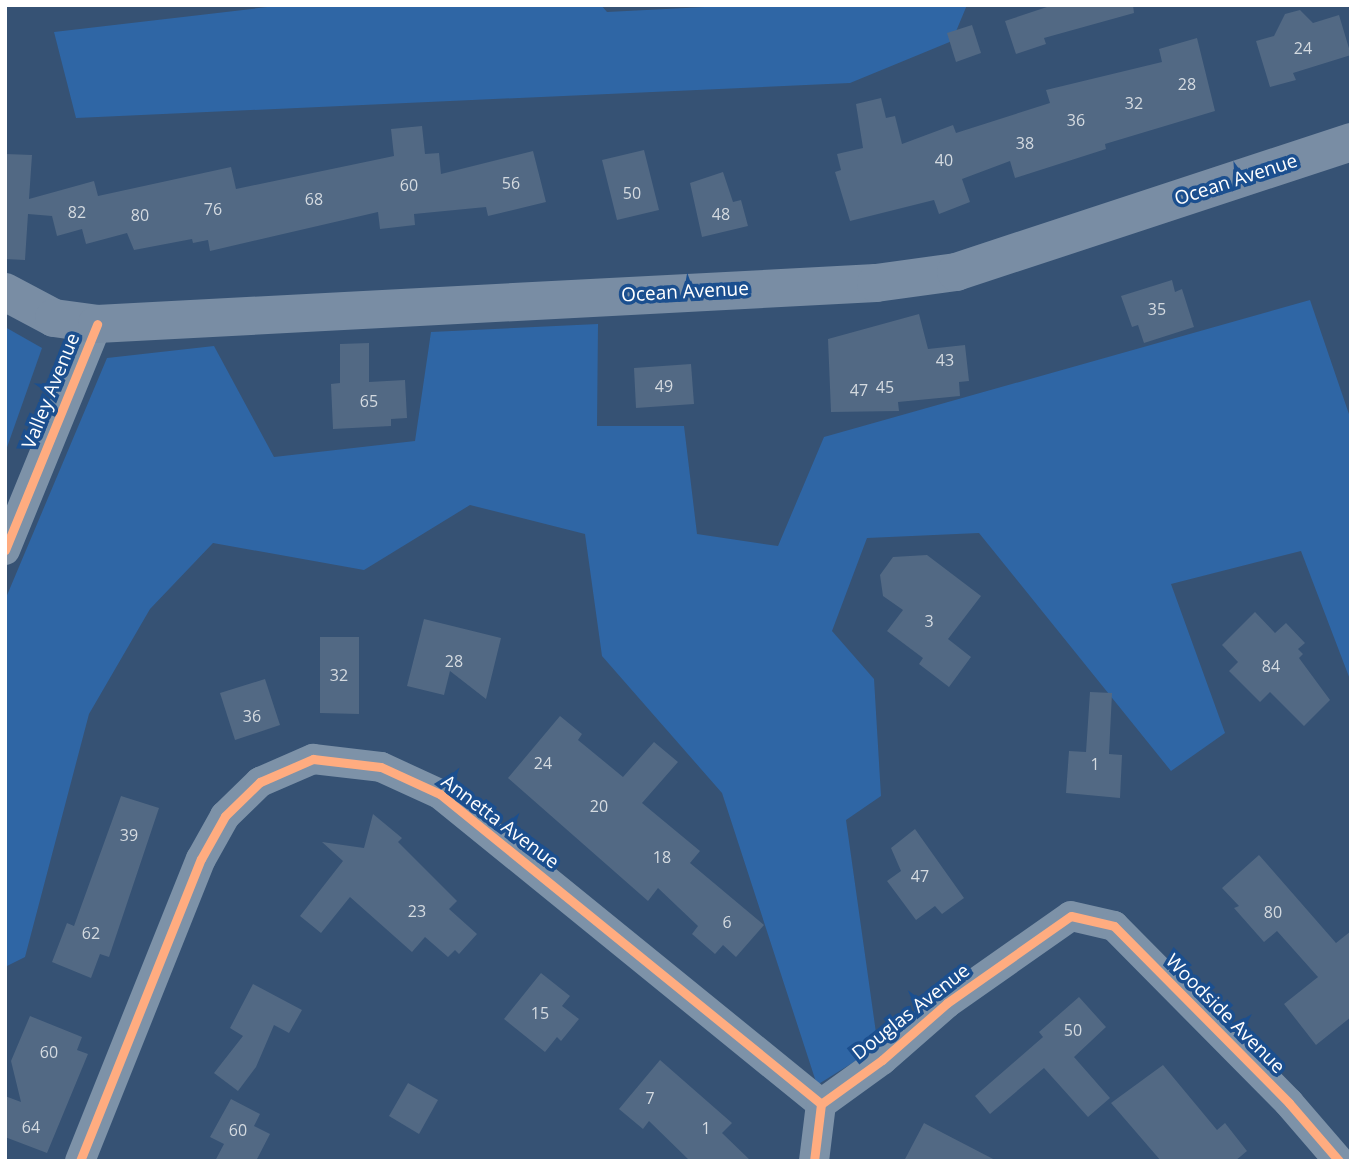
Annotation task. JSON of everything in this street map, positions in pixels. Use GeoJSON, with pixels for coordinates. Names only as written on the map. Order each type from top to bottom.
{"type":"FeatureCollection","features":[{"type":"Feature","properties":{"kind":"main road","name":"Ocean Avenue"},"geometry":{"type":"LineString","coordinates":[[5,292],[54,318],[97,324],[876,283],[956,271],[1351,142]]}},
{"type":"Feature","properties":{"kind":"street","name":"Valley Avenue"},"geometry":{"type":"LineString","coordinates":[[5,550],[97,324]]}},
{"type":"Feature","properties":{"kind":"street","name":"Annetta Avenue"},"geometry":{"type":"LineString","coordinates":[[88,1158],[201,859],[225,816],[260,782],[313,759],[381,767],[440,794],[821,1104]]}},
{"type":"Feature","properties":{"kind":"street","name":"Douglas Avenue"},"geometry":{"type":"LineString","coordinates":[[821,1104],[882,1060],[947,1003],[1071,916]]}},
{"type":"Feature","properties":{"kind":"street","name":"Woodside Avenue"},"geometry":{"type":"LineString","coordinates":[[1071,916],[1114,926],[1289,1103],[1339,1161]]}},
{"type":"Feature","properties":{"kind":"street"},"geometry":{"type":"LineString","coordinates":[[814,1161],[821,1104]]}},
{"type":"Feature","properties":{"kind":"shaded area"},"geometry":{"type":"Polygon","coordinates":[[[285,5],[601,5],[607,12],[744,5],[967,5],[952,41],[850,83],[76,118],[54,32],[285,5]]]}},
{"type":"Feature","properties":{"kind":"shaded area"},"geometry":{"type":"Polygon","coordinates":[[[1310,300],[1351,420],[1351,682],[1301,551],[1171,584],[1225,733],[1171,771],[979,533],[867,538],[832,631],[874,679],[881,796],[846,820],[878,1047],[817,1085],[722,793],[602,656],[585,534],[470,505],[364,570],[213,543],[150,609],[89,714],[25,957],[5,967],[5,600],[107,358],[214,346],[274,457],[415,441],[431,332],[598,324],[597,426],[684,426],[697,534],[778,546],[824,437],[1310,300]]]}},
{"type":"Feature","properties":{"kind":"shaded area"},"geometry":{"type":"Polygon","coordinates":[[[5,327],[42,348],[5,453],[5,327]]]}},
{"type":"Feature","properties":{"kind":"building"},"geometry":{"type":"Polygon","coordinates":[[[1053,5],[1133,5],[1134,13],[1044,38],[1046,44],[1016,54],[1005,21],[1053,5]]]}},
{"type":"Feature","properties":{"kind":"building"},"geometry":{"type":"Polygon","coordinates":[[[1300,10],[1313,23],[1339,15],[1351,55],[1293,73],[1296,80],[1270,87],[1256,41],[1274,36],[1285,14],[1300,10]]]}},
{"type":"Feature","properties":{"kind":"building"},"geometry":{"type":"Polygon","coordinates":[[[972,25],[981,53],[956,62],[947,33],[972,25]]]}},
{"type":"Feature","properties":{"kind":"building"},"geometry":{"type":"Polygon","coordinates":[[[1197,38],[1215,111],[1105,144],[1106,149],[1015,178],[1010,161],[962,179],[970,202],[939,214],[934,200],[850,221],[835,172],[841,170],[837,154],[863,148],[856,104],[881,98],[886,118],[895,116],[902,144],[953,125],[956,133],[1050,103],[1046,90],[1162,62],[1159,49],[1197,38]]]}},
{"type":"Feature","properties":{"kind":"building"},"geometry":{"type":"Polygon","coordinates":[[[422,126],[425,154],[439,153],[441,174],[533,151],[546,202],[488,216],[486,207],[414,214],[415,225],[380,229],[378,212],[210,251],[208,240],[193,243],[192,239],[134,250],[127,233],[86,244],[82,229],[57,236],[52,216],[28,214],[25,260],[5,259],[5,154],[32,155],[29,199],[94,181],[98,196],[231,167],[236,189],[394,156],[391,129],[422,126]]]}},
{"type":"Feature","properties":{"kind":"building"},"geometry":{"type":"Polygon","coordinates":[[[644,150],[659,210],[617,220],[602,160],[644,150]]]}},
{"type":"Feature","properties":{"kind":"building"},"geometry":{"type":"Polygon","coordinates":[[[723,172],[733,202],[741,200],[748,226],[702,237],[690,183],[723,172]]]}},
{"type":"Feature","properties":{"kind":"building"},"geometry":{"type":"Polygon","coordinates":[[[1172,280],[1175,292],[1182,289],[1194,327],[1144,343],[1138,325],[1132,327],[1121,296],[1172,280]]]}},
{"type":"Feature","properties":{"kind":"building"},"geometry":{"type":"Polygon","coordinates":[[[919,314],[928,349],[965,345],[969,381],[959,382],[960,396],[898,402],[899,411],[831,412],[828,339],[919,314]]]}},
{"type":"Feature","properties":{"kind":"building"},"geometry":{"type":"Polygon","coordinates":[[[369,343],[369,382],[405,380],[407,418],[391,419],[391,426],[333,429],[331,384],[340,383],[340,344],[369,343]]]}},
{"type":"Feature","properties":{"kind":"building"},"geometry":{"type":"Polygon","coordinates":[[[691,364],[694,404],[636,408],[634,368],[691,364]]]}},
{"type":"Feature","properties":{"kind":"building"},"geometry":{"type":"Polygon","coordinates":[[[927,555],[981,596],[948,639],[971,657],[949,687],[919,664],[923,658],[887,631],[903,610],[883,596],[880,575],[893,557],[927,555]]]}},
{"type":"Feature","properties":{"kind":"building"},"geometry":{"type":"Polygon","coordinates":[[[1255,612],[1275,633],[1286,623],[1305,643],[1298,649],[1303,654],[1299,658],[1330,700],[1304,726],[1270,692],[1260,702],[1229,671],[1238,662],[1222,645],[1255,612]]]}},
{"type":"Feature","properties":{"kind":"building"},"geometry":{"type":"Polygon","coordinates":[[[424,619],[501,638],[486,699],[450,671],[444,695],[407,686],[424,619]]]}},
{"type":"Feature","properties":{"kind":"building"},"geometry":{"type":"Polygon","coordinates":[[[320,637],[359,637],[359,714],[320,713],[320,637]]]}},
{"type":"Feature","properties":{"kind":"building"},"geometry":{"type":"Polygon","coordinates":[[[265,679],[280,725],[235,740],[220,693],[265,679]]]}},
{"type":"Feature","properties":{"kind":"building"},"geometry":{"type":"Polygon","coordinates":[[[1090,692],[1112,693],[1109,754],[1122,755],[1120,798],[1066,793],[1069,751],[1086,752],[1090,692]]]}},
{"type":"Feature","properties":{"kind":"building"},"geometry":{"type":"Polygon","coordinates":[[[560,716],[582,734],[578,740],[623,777],[654,742],[678,762],[642,803],[700,851],[690,863],[764,925],[736,957],[723,945],[715,954],[692,934],[698,926],[658,888],[648,901],[508,778],[560,716]]]}},
{"type":"Feature","properties":{"kind":"building"},"geometry":{"type":"Polygon","coordinates":[[[121,796],[159,808],[109,957],[100,954],[91,978],[52,962],[67,923],[74,926],[121,796]]]}},
{"type":"Feature","properties":{"kind":"building"},"geometry":{"type":"Polygon","coordinates":[[[373,814],[402,838],[398,842],[457,901],[449,909],[477,934],[459,954],[455,950],[448,957],[425,937],[412,952],[350,897],[321,933],[300,916],[343,861],[322,842],[364,848],[373,814]]]}},
{"type":"Feature","properties":{"kind":"building"},"geometry":{"type":"Polygon","coordinates":[[[915,829],[964,898],[942,914],[935,906],[916,920],[887,881],[901,871],[891,848],[915,829]]]}},
{"type":"Feature","properties":{"kind":"building"},"geometry":{"type":"Polygon","coordinates":[[[1259,855],[1336,943],[1351,931],[1351,1017],[1316,1045],[1284,1004],[1318,977],[1277,931],[1264,942],[1234,908],[1239,906],[1222,888],[1259,855]]]}},
{"type":"Feature","properties":{"kind":"building"},"geometry":{"type":"Polygon","coordinates":[[[541,973],[570,996],[562,1006],[579,1019],[561,1041],[557,1037],[545,1052],[504,1019],[541,973]]]}},
{"type":"Feature","properties":{"kind":"building"},"geometry":{"type":"Polygon","coordinates":[[[253,984],[302,1010],[289,1033],[274,1025],[256,1067],[238,1091],[214,1073],[243,1036],[230,1028],[253,984]]]}},
{"type":"Feature","properties":{"kind":"building"},"geometry":{"type":"Polygon","coordinates":[[[1079,997],[1106,1027],[1074,1057],[1110,1098],[1088,1117],[1044,1068],[990,1114],[975,1096],[1043,1037],[1039,1032],[1079,997]]]}},
{"type":"Feature","properties":{"kind":"building"},"geometry":{"type":"Polygon","coordinates":[[[30,1016],[82,1037],[77,1050],[88,1054],[47,1153],[5,1137],[5,1096],[21,1102],[11,1061],[30,1016]]]}},
{"type":"Feature","properties":{"kind":"building"},"geometry":{"type":"Polygon","coordinates":[[[660,1060],[732,1123],[722,1133],[751,1161],[690,1161],[649,1121],[643,1129],[619,1109],[660,1060]]]}},
{"type":"Feature","properties":{"kind":"building"},"geometry":{"type":"Polygon","coordinates":[[[1163,1065],[1217,1130],[1225,1123],[1247,1151],[1235,1161],[1161,1161],[1111,1103],[1163,1065]]]}},
{"type":"Feature","properties":{"kind":"building"},"geometry":{"type":"Polygon","coordinates":[[[408,1083],[438,1100],[419,1134],[389,1116],[408,1083]]]}},
{"type":"Feature","properties":{"kind":"building"},"geometry":{"type":"Polygon","coordinates":[[[231,1099],[260,1114],[254,1126],[270,1134],[256,1161],[215,1161],[224,1144],[210,1137],[231,1099]]]}},
{"type":"Feature","properties":{"kind":"building"},"geometry":{"type":"Polygon","coordinates":[[[924,1123],[943,1133],[997,1161],[904,1161],[924,1123]]]}},
{"type":"Feature","properties":{"kind":"cycle path"},"geometry":{"type":"LineString","coordinates":[[5,550],[97,324]]}},
{"type":"Feature","properties":{"kind":"cycle path"},"geometry":{"type":"LineString","coordinates":[[80,1161],[201,859],[225,816],[260,782],[313,759],[381,767],[440,794],[821,1104]]}},
{"type":"Feature","properties":{"kind":"cycle path"},"geometry":{"type":"LineString","coordinates":[[814,1161],[821,1104],[882,1060],[947,1003],[1071,916],[1114,926],[1289,1103],[1339,1161]]}}]}
